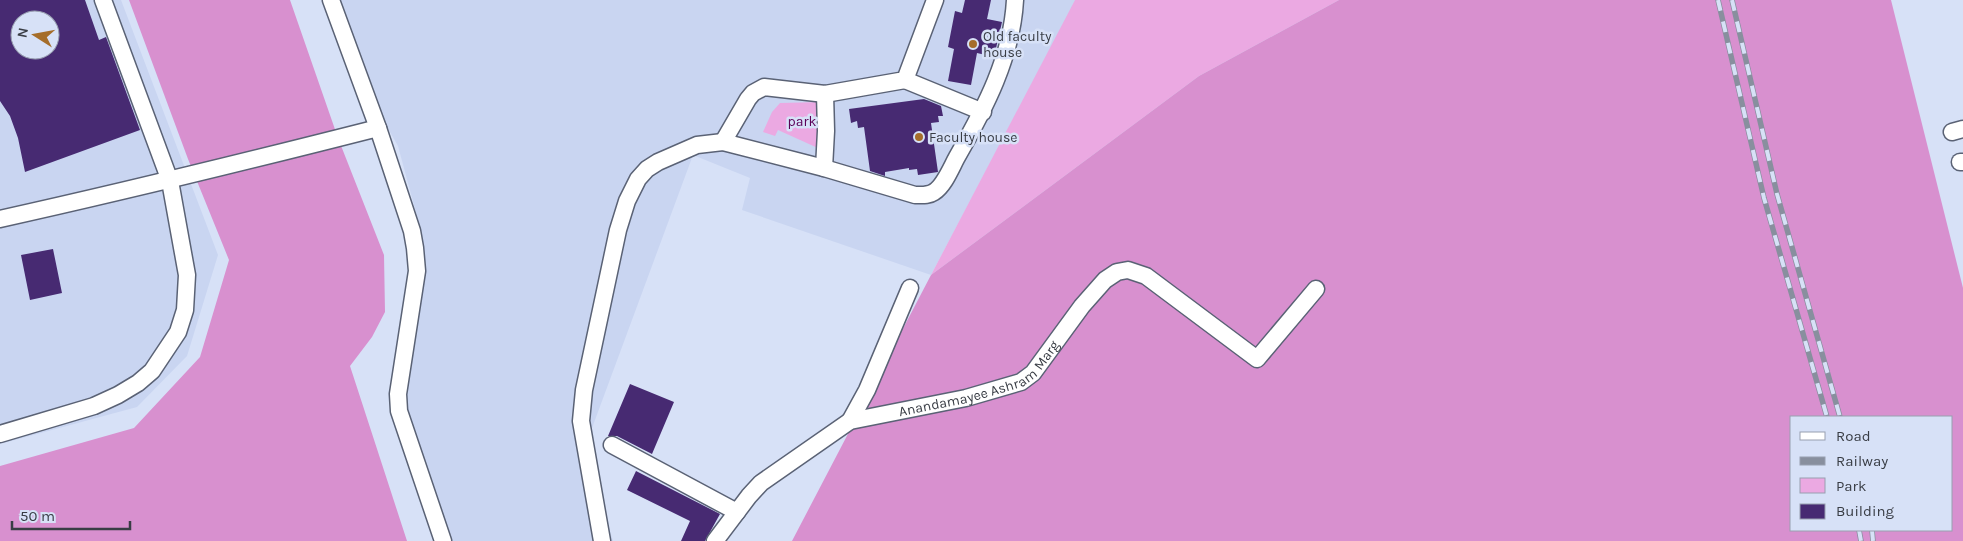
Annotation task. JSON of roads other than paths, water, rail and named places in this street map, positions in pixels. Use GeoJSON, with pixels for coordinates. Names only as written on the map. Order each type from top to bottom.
{"type":"FeatureCollection","features":[{"type":"Feature","properties":{"kind":"street"},"geometry":{"type":"LineString","coordinates":[[0,434],[94,406],[138,383],[152,371],[178,332],[186,310],[187,276],[170,181],[103,0]]}},
{"type":"Feature","properties":{"kind":"street"},"geometry":{"type":"LineString","coordinates":[[331,0],[378,128],[412,231],[417,271],[398,394],[399,411],[443,541]]}},
{"type":"Feature","properties":{"kind":"street"},"geometry":{"type":"LineString","coordinates":[[906,80],[935,0]]}},
{"type":"Feature","properties":{"kind":"street"},"geometry":{"type":"LineString","coordinates":[[602,541],[581,422],[586,376],[618,230],[638,179],[646,169],[658,162],[697,145],[723,142],[824,168],[915,195],[931,194],[936,191],[948,174],[983,112],[1005,58],[1014,22],[1015,0]]}},
{"type":"Feature","properties":{"kind":"street"},"geometry":{"type":"LineString","coordinates":[[723,142],[748,99],[764,87],[825,94],[906,80],[983,112]]}},
{"type":"Feature","properties":{"kind":"street"},"geometry":{"type":"LineString","coordinates":[[824,168],[825,94]]}},
{"type":"Feature","properties":{"kind":"street"},"geometry":{"type":"LineString","coordinates":[[0,219],[170,181],[378,128]]}},
{"type":"Feature","properties":{"kind":"street","name":"Anandamayee Ashram Marg"},"geometry":{"type":"LineString","coordinates":[[715,541],[761,483],[850,421],[966,398],[1021,382],[1033,373],[1082,306],[1105,280],[1117,272],[1128,270],[1146,276],[1258,358],[1316,289]]}},
{"type":"Feature","properties":{"kind":"street"},"geometry":{"type":"LineString","coordinates":[[850,421],[868,390],[910,288]]}},
{"type":"Feature","properties":{"kind":"street"},"geometry":{"type":"LineString","coordinates":[[612,446],[737,512]]}},
{"type":"Feature","properties":{"kind":"railway"},"geometry":{"type":"LineString","coordinates":[[1718,0],[1764,198],[1827,416]]}},
{"type":"Feature","properties":{"kind":"railway"},"geometry":{"type":"LineString","coordinates":[[1732,0],[1777,194],[1840,416]]}},
{"type":"Feature","properties":{"kind":"railway"},"geometry":{"type":"LineString","coordinates":[[1859,531],[1861,541]]}},
{"type":"Feature","properties":{"kind":"railway"},"geometry":{"type":"LineString","coordinates":[[1872,531],[1873,541]]}},
{"type":"Feature","properties":{"kind":"place","name":"Old faculty house"},"geometry":{"type":"Point","coordinates":[973,44]}},
{"type":"Feature","properties":{"kind":"place","name":"Faculty house"},"geometry":{"type":"Point","coordinates":[919,137]}},
{"type":"Feature","properties":{"kind":"park label","name":"park"},"geometry":{"type":"Point","coordinates":[802,121]}}]}
